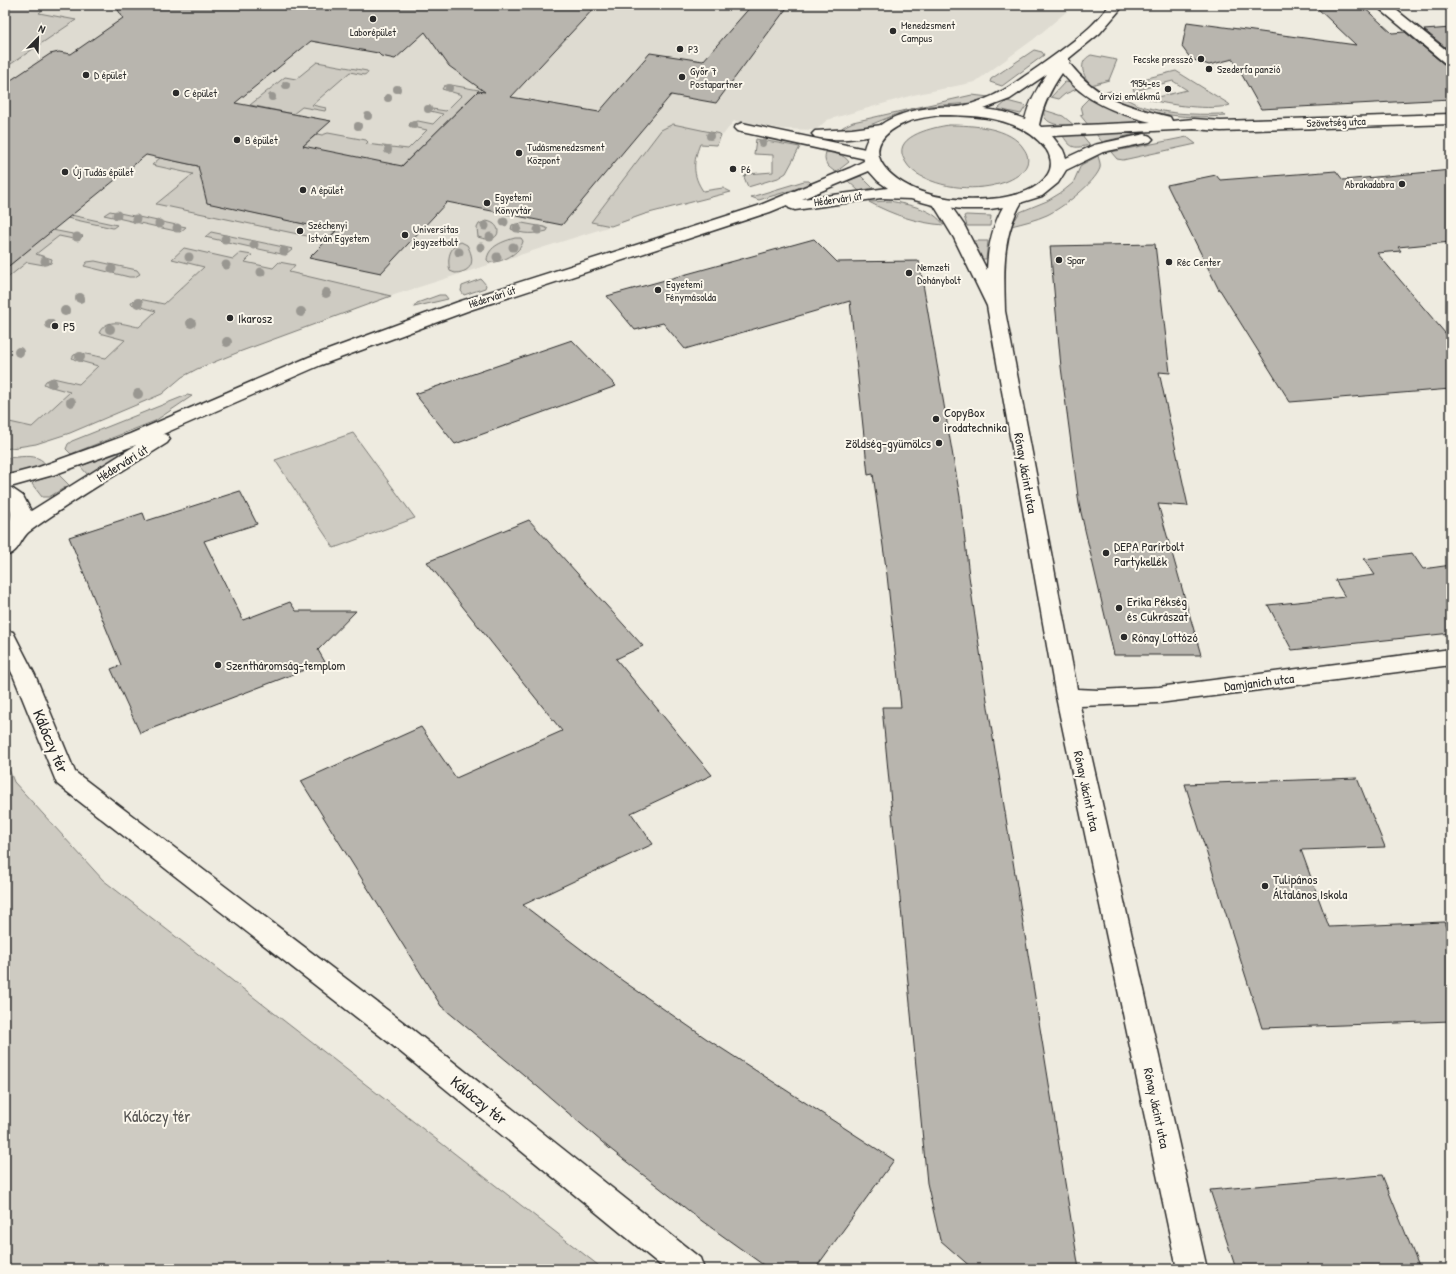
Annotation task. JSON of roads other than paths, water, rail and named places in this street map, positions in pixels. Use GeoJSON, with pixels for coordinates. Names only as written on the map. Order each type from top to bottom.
{"type":"FeatureCollection","features":[{"type":"Feature","properties":{"kind":"street"},"geometry":{"type":"LineString","coordinates":[[964,111],[1005,96],[1064,58],[1095,30],[1117,5]]}},
{"type":"Feature","properties":{"kind":"street"},"geometry":{"type":"LineString","coordinates":[[1382,5],[1451,62]]}},
{"type":"Feature","properties":{"kind":"street"},"geometry":{"type":"LineString","coordinates":[[1064,58],[1077,82],[1100,99],[1121,108],[1153,118],[1194,124]]}},
{"type":"Feature","properties":{"kind":"street"},"geometry":{"type":"LineString","coordinates":[[1035,129],[1035,108],[1042,93],[1064,58]]}},
{"type":"Feature","properties":{"kind":"street"},"geometry":{"type":"LineString","coordinates":[[940,111],[988,113],[1011,119],[1035,129],[1051,143],[1058,154],[1059,167],[1048,184],[1037,192],[1015,200],[991,204],[965,205],[940,202],[913,194],[894,185],[880,174],[871,159],[872,142],[882,130],[897,121],[917,114],[940,111]]}},
{"type":"Feature","properties":{"kind":"street","name":"Szövetség utca"},"geometry":{"type":"LineString","coordinates":[[1035,129],[1194,124],[1221,126],[1451,119]]}},
{"type":"Feature","properties":{"kind":"street","name":"Szövetség utca"},"geometry":{"type":"LineString","coordinates":[[1059,167],[1099,148],[1221,126]]}},
{"type":"Feature","properties":{"kind":"street"},"geometry":{"type":"LineString","coordinates":[[742,128],[773,133],[871,159]]}},
{"type":"Feature","properties":{"kind":"street"},"geometry":{"type":"LineString","coordinates":[[773,133],[852,134],[882,130]]}},
{"type":"Feature","properties":{"kind":"street","name":"Hédervári út"},"geometry":{"type":"LineString","coordinates":[[5,482],[46,472],[137,438],[182,420],[225,399],[315,361],[464,306],[764,209],[856,171],[871,159]]}},
{"type":"Feature","properties":{"kind":"street","name":"Hédervári út"},"geometry":{"type":"LineString","coordinates":[[764,209],[881,193],[913,194]]}},
{"type":"Feature","properties":{"kind":"street","name":"Rónay Jácint utca"},"geometry":{"type":"LineString","coordinates":[[1015,200],[1004,217],[999,234],[996,259],[996,311],[1067,697],[1192,1269]]}},
{"type":"Feature","properties":{"kind":"street","name":"Rónay Jácint utca"},"geometry":{"type":"LineString","coordinates":[[940,202],[952,218],[974,259],[996,311]]}},
{"type":"Feature","properties":{"kind":"street","name":"Hédervári út"},"geometry":{"type":"LineString","coordinates":[[19,529],[54,504],[225,399]]}},
{"type":"Feature","properties":{"kind":"street"},"geometry":{"type":"LineString","coordinates":[[5,492],[17,502],[22,514],[19,529],[5,548]]}},
{"type":"Feature","properties":{"kind":"street","name":"Kálóczy tér"},"geometry":{"type":"LineString","coordinates":[[5,638],[24,675],[65,778],[402,1037],[689,1269]]}},
{"type":"Feature","properties":{"kind":"street","name":"Damjanich utca"},"geometry":{"type":"LineString","coordinates":[[1067,697],[1099,698],[1159,694],[1451,657]]}},
{"type":"Feature","properties":{"kind":"place","name":"Laborépület"},"geometry":{"type":"Point","coordinates":[373,19]}},
{"type":"Feature","properties":{"kind":"place","name":"Menedzsment Campus"},"geometry":{"type":"Point","coordinates":[893,31]}},
{"type":"Feature","properties":{"kind":"place","name":"P3"},"geometry":{"type":"Point","coordinates":[680,49]}},
{"type":"Feature","properties":{"kind":"place","name":"Fecske presszó"},"geometry":{"type":"Point","coordinates":[1201,59]}},
{"type":"Feature","properties":{"kind":"place","name":"Szederfa panzió"},"geometry":{"type":"Point","coordinates":[1209,69]}},
{"type":"Feature","properties":{"kind":"place","name":"D épület"},"geometry":{"type":"Point","coordinates":[86,75]}},
{"type":"Feature","properties":{"kind":"place","name":"Győr 7 Postapartner"},"geometry":{"type":"Point","coordinates":[682,77]}},
{"type":"Feature","properties":{"kind":"place","name":"1954-es árvízi emlékmű"},"geometry":{"type":"Point","coordinates":[1168,89]}},
{"type":"Feature","properties":{"kind":"place","name":"C épület"},"geometry":{"type":"Point","coordinates":[176,93]}},
{"type":"Feature","properties":{"kind":"place","name":"B épület"},"geometry":{"type":"Point","coordinates":[237,140]}},
{"type":"Feature","properties":{"kind":"place","name":"Tudásmenedzsment Központ"},"geometry":{"type":"Point","coordinates":[519,153]}},
{"type":"Feature","properties":{"kind":"place","name":"P6"},"geometry":{"type":"Point","coordinates":[733,169]}},
{"type":"Feature","properties":{"kind":"place","name":"Új Tudás épület"},"geometry":{"type":"Point","coordinates":[65,172]}},
{"type":"Feature","properties":{"kind":"place","name":"Abrakadabra"},"geometry":{"type":"Point","coordinates":[1402,184]}},
{"type":"Feature","properties":{"kind":"place","name":"A épület"},"geometry":{"type":"Point","coordinates":[303,190]}},
{"type":"Feature","properties":{"kind":"place","name":"Egyetemi Könyvtár"},"geometry":{"type":"Point","coordinates":[487,203]}},
{"type":"Feature","properties":{"kind":"place","name":"Széchenyi István Egyetem"},"geometry":{"type":"Point","coordinates":[300,231]}},
{"type":"Feature","properties":{"kind":"place","name":"Universitas jegyzetbolt"},"geometry":{"type":"Point","coordinates":[405,235]}},
{"type":"Feature","properties":{"kind":"place","name":"Spar"},"geometry":{"type":"Point","coordinates":[1059,260]}},
{"type":"Feature","properties":{"kind":"place","name":"Réc Center"},"geometry":{"type":"Point","coordinates":[1169,262]}},
{"type":"Feature","properties":{"kind":"place","name":"Nemzeti Dohánybolt"},"geometry":{"type":"Point","coordinates":[909,273]}},
{"type":"Feature","properties":{"kind":"place","name":"Egyetemi Fénymásolda"},"geometry":{"type":"Point","coordinates":[658,290]}},
{"type":"Feature","properties":{"kind":"place","name":"Ikarosz"},"geometry":{"type":"Point","coordinates":[230,318]}},
{"type":"Feature","properties":{"kind":"place","name":"P5"},"geometry":{"type":"Point","coordinates":[55,326]}},
{"type":"Feature","properties":{"kind":"place","name":"CopyBox irodatechnika"},"geometry":{"type":"Point","coordinates":[936,419]}},
{"type":"Feature","properties":{"kind":"place","name":"Zöldség-gyümölcs"},"geometry":{"type":"Point","coordinates":[939,443]}},
{"type":"Feature","properties":{"kind":"place","name":"DEPA Parírbolt Partykellék"},"geometry":{"type":"Point","coordinates":[1106,553]}},
{"type":"Feature","properties":{"kind":"place","name":"Erika Pékség és Cukrászat"},"geometry":{"type":"Point","coordinates":[1119,608]}},
{"type":"Feature","properties":{"kind":"place","name":"Rónay Lottózó"},"geometry":{"type":"Point","coordinates":[1124,637]}},
{"type":"Feature","properties":{"kind":"place","name":"Szentháromság-templom"},"geometry":{"type":"Point","coordinates":[218,665]}},
{"type":"Feature","properties":{"kind":"place","name":"Tulipános Általános Iskola"},"geometry":{"type":"Point","coordinates":[1265,886]}}]}
